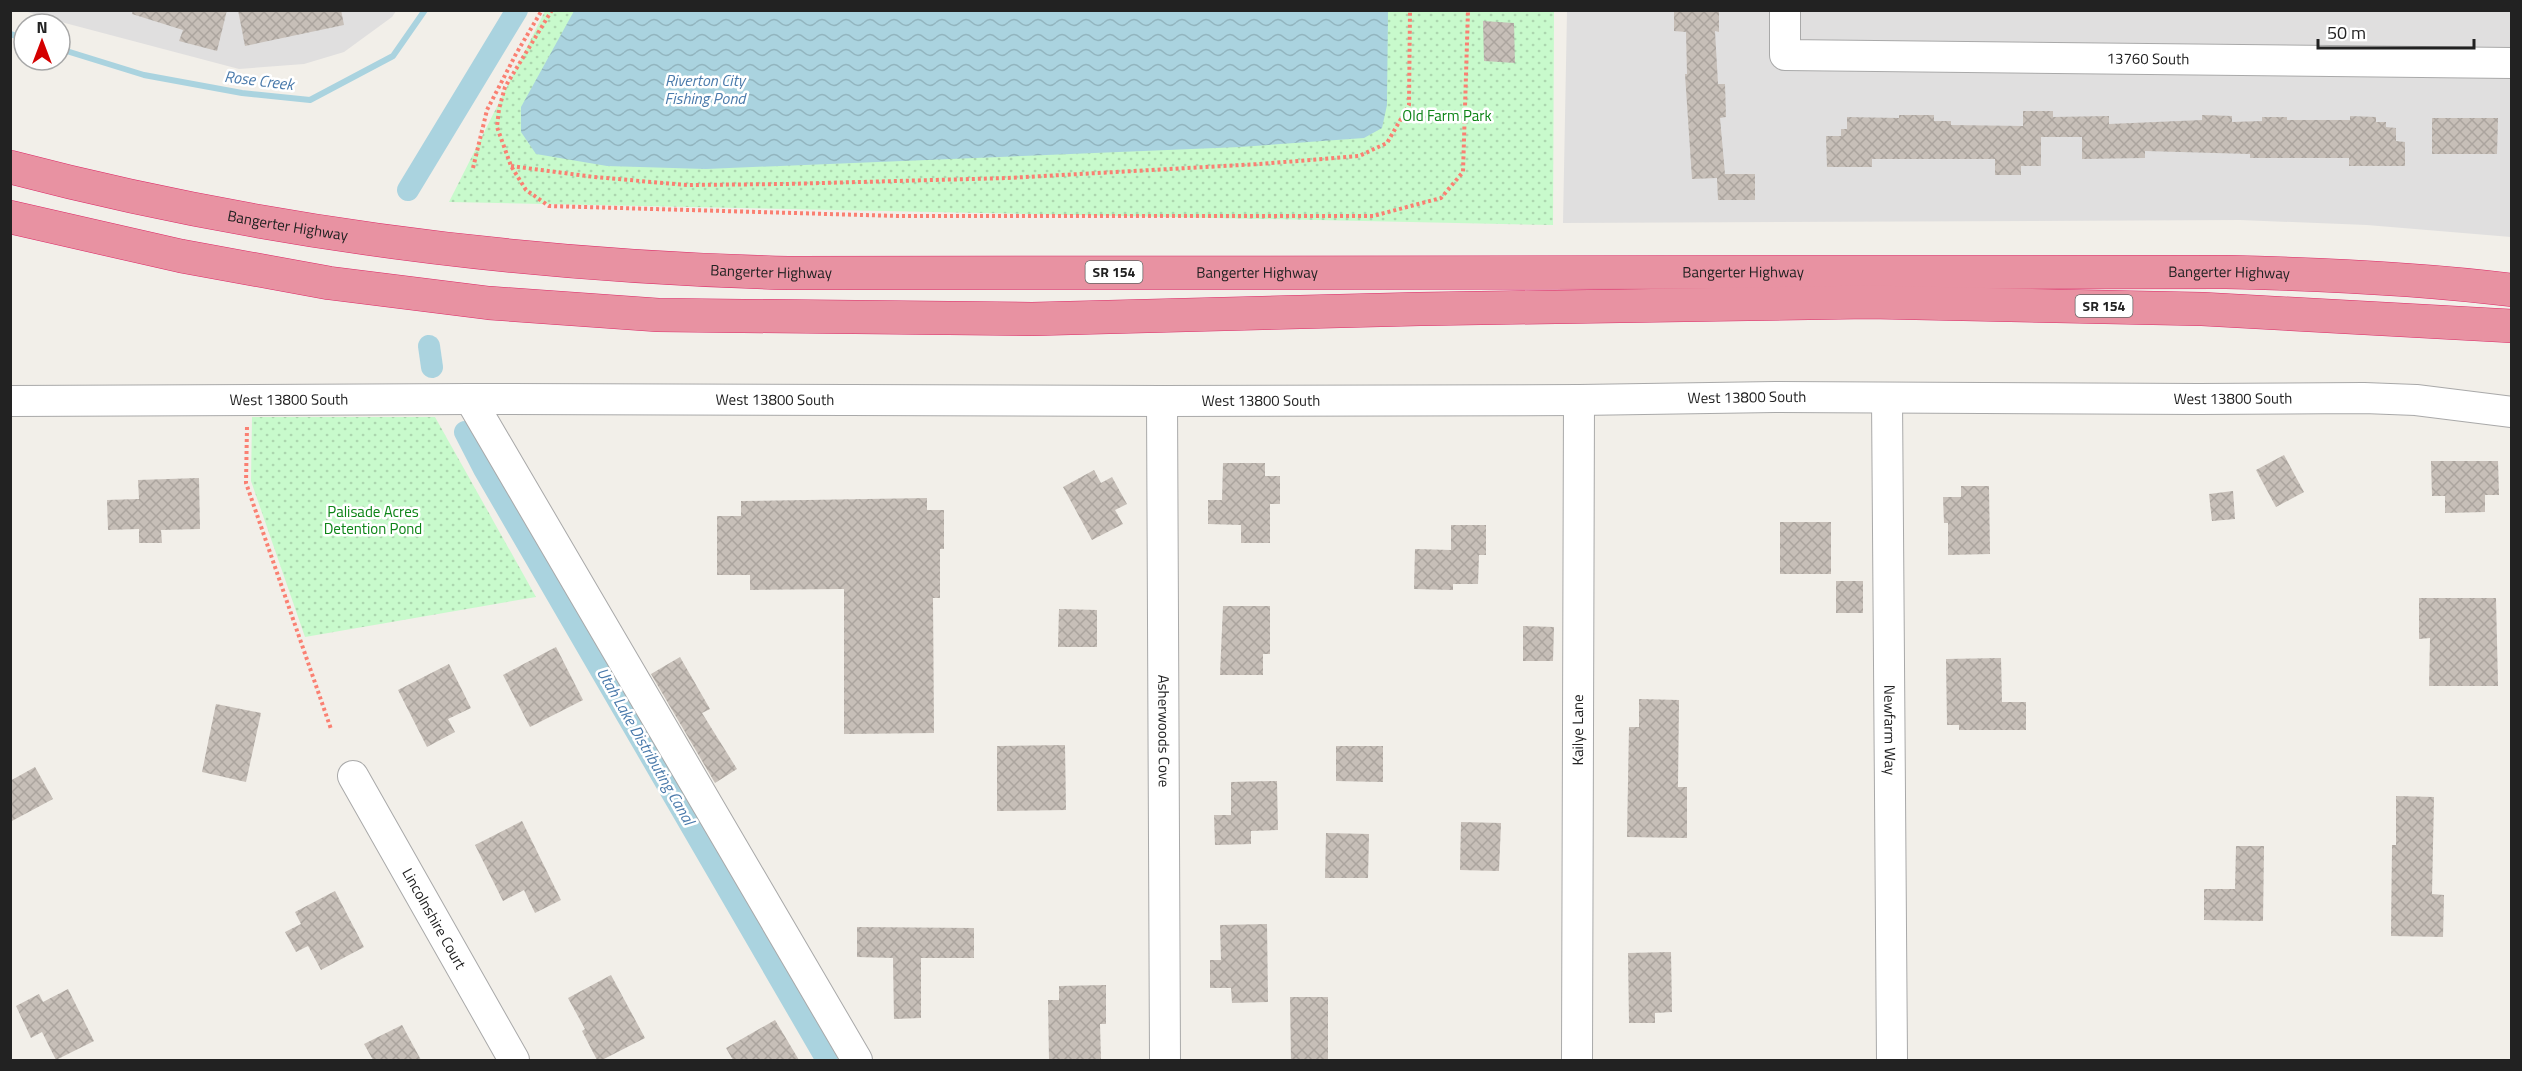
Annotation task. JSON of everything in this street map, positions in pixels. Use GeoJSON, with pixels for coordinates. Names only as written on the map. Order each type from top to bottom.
{"type":"FeatureCollection","features":[{"type":"Feature","properties":{"kind":"highway","name":"Bangerter Highway"},"geometry":{"type":"LineString","coordinates":[[10,167],[188,208],[345,236],[534,259],[709,271],[788,273],[2226,272],[2333,274],[2437,280],[2511,290]]}},
{"type":"Feature","properties":{"kind":"highway","name":"Bangerter Highway"},"geometry":{"type":"LineString","coordinates":[[10,217],[181,256],[329,283],[489,303],[658,315],[793,319],[1159,318],[1420,309],[1869,302],[2048,305],[2339,315],[2511,326]]}},
{"type":"Feature","properties":{"kind":"highway"},"geometry":{"type":"LineString","coordinates":[[2226,272],[2332,265],[2511,272]]}},
{"type":"Feature","properties":{"kind":"highway"},"geometry":{"type":"LineString","coordinates":[[2339,315],[2511,337]]}},
{"type":"Feature","properties":{"kind":"street","name":"13760 South"},"geometry":{"type":"LineString","coordinates":[[1785,10],[1785,55],[2511,63]]}},
{"type":"Feature","properties":{"kind":"street","name":"Newfarm Way"},"geometry":{"type":"LineString","coordinates":[[1887,398],[1892,1060]]}},
{"type":"Feature","properties":{"kind":"street","name":"West 13800 South"},"geometry":{"type":"LineString","coordinates":[[10,400],[1162,401],[2364,398],[2416,400],[2511,412]]}},
{"type":"Feature","properties":{"kind":"street"},"geometry":{"type":"LineString","coordinates":[[470,399],[857,1060]]}},
{"type":"Feature","properties":{"kind":"street","name":"Kailye Lane"},"geometry":{"type":"LineString","coordinates":[[1577,1060],[1579,400]]}},
{"type":"Feature","properties":{"kind":"street","name":"Asherwoods Cove"},"geometry":{"type":"LineString","coordinates":[[1162,401],[1165,1060]]}},
{"type":"Feature","properties":{"kind":"street","name":"Lincolnshire Court"},"geometry":{"type":"LineString","coordinates":[[353,776],[514,1060]]}},
{"type":"Feature","properties":{"kind":"path"},"geometry":{"type":"LineString","coordinates":[[474,168],[487,110],[542,10]]}},
{"type":"Feature","properties":{"kind":"path"},"geometry":{"type":"LineString","coordinates":[[552,10],[505,87],[498,109],[497,127],[511,166],[526,190],[549,206],[898,216],[1372,216],[1441,198],[1463,172],[1468,10]]}},
{"type":"Feature","properties":{"kind":"path"},"geometry":{"type":"LineString","coordinates":[[511,166],[594,177],[687,185],[774,184],[1008,178],[1359,156],[1387,143],[1409,105],[1410,10]]}},
{"type":"Feature","properties":{"kind":"path"},"geometry":{"type":"LineString","coordinates":[[247,427],[246,483],[331,729]]}},
{"type":"Feature","properties":{"kind":"shaded area"},"geometry":{"type":"Polygon","coordinates":[[[25,11],[396,11],[392,17],[344,52],[304,64],[239,69],[72,25],[72,12],[25,11]]]}},
{"type":"Feature","properties":{"kind":"shaded area"},"geometry":{"type":"Polygon","coordinates":[[[1567,11],[2511,11],[2511,237],[2367,225],[2240,220],[1563,223],[1567,11]]]}},
{"type":"Feature","properties":{"kind":"green space","name":"Old Farm Park"},"geometry":{"type":"Polygon","coordinates":[[[545,11],[1554,11],[1553,225],[449,202],[545,11]]]}},
{"type":"Feature","properties":{"kind":"green space","name":"Palisade Acres Detention Pond"},"geometry":{"type":"Polygon","coordinates":[[[252,417],[435,417],[536,597],[305,637],[251,481],[252,417]]]}},
{"type":"Feature","properties":{"kind":"water","name":"Riverton City Fishing Pond"},"geometry":{"type":"Polygon","coordinates":[[[574,11],[1388,11],[1387,105],[1382,128],[1364,138],[1240,147],[706,169],[607,166],[536,154],[521,132],[521,107],[574,11]]]}},
{"type":"Feature","properties":{"kind":"building"},"geometry":{"type":"Polygon","coordinates":[[[133,10],[227,10],[217,51],[179,41],[183,30],[132,14],[133,10]]]}},
{"type":"Feature","properties":{"kind":"building"},"geometry":{"type":"Polygon","coordinates":[[[238,10],[341,10],[344,25],[245,46],[238,10]]]}},
{"type":"Feature","properties":{"kind":"building"},"geometry":{"type":"Polygon","coordinates":[[[1674,10],[1719,10],[1719,32],[1715,31],[1718,84],[1725,84],[1726,117],[1720,118],[1725,174],[1755,174],[1755,200],[1718,200],[1717,178],[1692,179],[1685,74],[1687,74],[1686,32],[1674,31],[1674,10]]]}},
{"type":"Feature","properties":{"kind":"building"},"geometry":{"type":"Polygon","coordinates":[[[1483,21],[1514,23],[1515,63],[1484,61],[1483,21]]]}},
{"type":"Feature","properties":{"kind":"building"},"geometry":{"type":"Polygon","coordinates":[[[2023,111],[2053,111],[2053,117],[2109,116],[2109,124],[2202,120],[2202,115],[2232,116],[2232,122],[2262,121],[2262,117],[2287,117],[2287,120],[2350,120],[2350,116],[2376,117],[2376,122],[2386,122],[2386,127],[2396,128],[2396,141],[2405,142],[2405,166],[2349,166],[2349,158],[2250,158],[2250,154],[2145,151],[2145,158],[2082,159],[2082,137],[2041,137],[2041,166],[2021,166],[2021,175],[1995,175],[1995,159],[1872,159],[1872,167],[1827,167],[1826,136],[1841,136],[1841,129],[1847,129],[1847,117],[1899,118],[1899,115],[1934,115],[1934,121],[1951,121],[1951,125],[2023,126],[2023,111]]]}},
{"type":"Feature","properties":{"kind":"building"},"geometry":{"type":"Polygon","coordinates":[[[2432,118],[2498,118],[2497,154],[2432,154],[2432,118]]]}},
{"type":"Feature","properties":{"kind":"building"},"geometry":{"type":"Polygon","coordinates":[[[2284,455],[2304,492],[2276,507],[2256,470],[2284,455]]]}},
{"type":"Feature","properties":{"kind":"building"},"geometry":{"type":"Polygon","coordinates":[[[2431,461],[2498,461],[2499,495],[2485,495],[2485,512],[2445,513],[2445,496],[2432,496],[2431,461]]]}},
{"type":"Feature","properties":{"kind":"building"},"geometry":{"type":"Polygon","coordinates":[[[1223,463],[1265,463],[1265,476],[1280,476],[1280,504],[1270,504],[1270,543],[1241,543],[1241,525],[1208,524],[1208,500],[1222,500],[1223,463]]]}},
{"type":"Feature","properties":{"kind":"building"},"geometry":{"type":"Polygon","coordinates":[[[1094,470],[1101,483],[1112,477],[1127,504],[1115,510],[1123,524],[1092,540],[1063,487],[1094,470]]]}},
{"type":"Feature","properties":{"kind":"building"},"geometry":{"type":"Polygon","coordinates":[[[199,478],[200,529],[161,530],[162,543],[139,543],[139,529],[108,530],[107,500],[139,499],[138,480],[199,478]]]}},
{"type":"Feature","properties":{"kind":"building"},"geometry":{"type":"Polygon","coordinates":[[[1961,486],[1989,486],[1990,554],[1948,555],[1948,523],[1944,523],[1943,497],[1961,497],[1961,486]]]}},
{"type":"Feature","properties":{"kind":"building"},"geometry":{"type":"Polygon","coordinates":[[[2233,491],[2235,519],[2212,521],[2209,494],[2233,491]]]}},
{"type":"Feature","properties":{"kind":"building"},"geometry":{"type":"Polygon","coordinates":[[[927,498],[927,510],[944,510],[944,549],[940,549],[940,598],[933,598],[934,733],[844,734],[844,589],[750,590],[750,575],[717,575],[717,516],[741,516],[741,501],[927,498]]]}},
{"type":"Feature","properties":{"kind":"building"},"geometry":{"type":"Polygon","coordinates":[[[1780,522],[1831,522],[1831,574],[1780,574],[1780,522]]]}},
{"type":"Feature","properties":{"kind":"building"},"geometry":{"type":"Polygon","coordinates":[[[1451,525],[1486,525],[1486,555],[1479,555],[1478,584],[1453,584],[1453,590],[1414,589],[1415,549],[1451,550],[1451,525]]]}},
{"type":"Feature","properties":{"kind":"building"},"geometry":{"type":"Polygon","coordinates":[[[1836,581],[1863,581],[1863,613],[1836,613],[1836,581]]]}},
{"type":"Feature","properties":{"kind":"building"},"geometry":{"type":"Polygon","coordinates":[[[2419,598],[2496,598],[2498,686],[2429,686],[2430,638],[2419,639],[2419,598]]]}},
{"type":"Feature","properties":{"kind":"building"},"geometry":{"type":"Polygon","coordinates":[[[1223,606],[1270,606],[1270,654],[1263,654],[1263,675],[1220,675],[1223,606]]]}},
{"type":"Feature","properties":{"kind":"building"},"geometry":{"type":"Polygon","coordinates":[[[1059,609],[1097,610],[1097,647],[1058,647],[1059,609]]]}},
{"type":"Feature","properties":{"kind":"building"},"geometry":{"type":"Polygon","coordinates":[[[1523,626],[1554,627],[1553,661],[1523,661],[1523,626]]]}},
{"type":"Feature","properties":{"kind":"building"},"geometry":{"type":"Polygon","coordinates":[[[556,647],[583,700],[530,727],[503,675],[556,647]]]}},
{"type":"Feature","properties":{"kind":"building"},"geometry":{"type":"Polygon","coordinates":[[[680,657],[710,709],[702,713],[737,769],[715,783],[651,674],[680,657]]]}},
{"type":"Feature","properties":{"kind":"building"},"geometry":{"type":"Polygon","coordinates":[[[2001,658],[2002,702],[2026,702],[2026,730],[1959,730],[1959,725],[1947,725],[1946,659],[2001,658]]]}},
{"type":"Feature","properties":{"kind":"building"},"geometry":{"type":"Polygon","coordinates":[[[449,664],[471,708],[448,719],[455,732],[427,747],[398,690],[449,664]]]}},
{"type":"Feature","properties":{"kind":"building"},"geometry":{"type":"Polygon","coordinates":[[[1639,699],[1679,700],[1678,787],[1687,787],[1687,838],[1627,837],[1629,727],[1639,727],[1639,699]]]}},
{"type":"Feature","properties":{"kind":"building"},"geometry":{"type":"Polygon","coordinates":[[[216,704],[261,713],[246,782],[202,772],[216,704]]]}},
{"type":"Feature","properties":{"kind":"building"},"geometry":{"type":"Polygon","coordinates":[[[1065,745],[1066,810],[997,811],[997,746],[1065,745]]]}},
{"type":"Feature","properties":{"kind":"building"},"geometry":{"type":"Polygon","coordinates":[[[1336,746],[1383,746],[1383,782],[1336,781],[1336,746]]]}},
{"type":"Feature","properties":{"kind":"building"},"geometry":{"type":"Polygon","coordinates":[[[35,767],[53,799],[10,822],[10,781],[35,767]]]}},
{"type":"Feature","properties":{"kind":"building"},"geometry":{"type":"Polygon","coordinates":[[[1277,781],[1278,830],[1251,831],[1251,844],[1215,845],[1214,815],[1231,815],[1231,782],[1277,781]]]}},
{"type":"Feature","properties":{"kind":"building"},"geometry":{"type":"Polygon","coordinates":[[[2396,796],[2434,797],[2432,894],[2444,895],[2443,937],[2391,936],[2392,845],[2396,845],[2396,796]]]}},
{"type":"Feature","properties":{"kind":"building"},"geometry":{"type":"Polygon","coordinates":[[[522,821],[561,900],[535,913],[524,890],[503,901],[475,845],[522,821]]]}},
{"type":"Feature","properties":{"kind":"building"},"geometry":{"type":"Polygon","coordinates":[[[1461,822],[1501,823],[1499,871],[1460,870],[1461,822]]]}},
{"type":"Feature","properties":{"kind":"building"},"geometry":{"type":"Polygon","coordinates":[[[1326,833],[1369,834],[1368,878],[1325,878],[1326,833]]]}},
{"type":"Feature","properties":{"kind":"building"},"geometry":{"type":"Polygon","coordinates":[[[2236,846],[2264,846],[2263,921],[2204,920],[2204,889],[2235,889],[2236,846]]]}},
{"type":"Feature","properties":{"kind":"building"},"geometry":{"type":"Polygon","coordinates":[[[335,891],[364,947],[321,970],[308,946],[296,952],[285,932],[301,924],[295,912],[335,891]]]}},
{"type":"Feature","properties":{"kind":"building"},"geometry":{"type":"Polygon","coordinates":[[[1267,924],[1268,1002],[1232,1003],[1231,988],[1210,988],[1210,960],[1221,960],[1220,925],[1267,924]]]}},
{"type":"Feature","properties":{"kind":"building"},"geometry":{"type":"Polygon","coordinates":[[[857,927],[974,928],[974,958],[921,958],[921,1018],[894,1019],[893,958],[857,957],[857,927]]]}},
{"type":"Feature","properties":{"kind":"building"},"geometry":{"type":"Polygon","coordinates":[[[1671,952],[1672,1012],[1655,1013],[1655,1023],[1629,1023],[1628,953],[1671,952]]]}},
{"type":"Feature","properties":{"kind":"building"},"geometry":{"type":"Polygon","coordinates":[[[611,975],[645,1038],[602,1060],[597,1060],[582,1031],[585,1029],[568,998],[611,975]]]}},
{"type":"Feature","properties":{"kind":"building"},"geometry":{"type":"Polygon","coordinates":[[[1106,985],[1106,1024],[1100,1024],[1101,1060],[1049,1060],[1048,1000],[1059,1000],[1059,986],[1106,985]]]}},
{"type":"Feature","properties":{"kind":"building"},"geometry":{"type":"Polygon","coordinates":[[[68,989],[94,1041],[56,1060],[42,1032],[31,1038],[16,1006],[39,994],[43,1002],[68,989]]]}},
{"type":"Feature","properties":{"kind":"building"},"geometry":{"type":"Polygon","coordinates":[[[1290,997],[1328,997],[1328,1060],[1291,1060],[1290,997]]]}},
{"type":"Feature","properties":{"kind":"building"},"geometry":{"type":"Polygon","coordinates":[[[775,1020],[799,1060],[733,1060],[726,1048],[775,1020]]]}},
{"type":"Feature","properties":{"kind":"building"},"geometry":{"type":"Polygon","coordinates":[[[402,1025],[421,1060],[373,1060],[364,1044],[402,1025]]]}},
{"type":"Feature","properties":{"kind":"waterway","name":"Rose Creek"},"geometry":{"type":"LineString","coordinates":[[72,53],[144,75],[242,93],[310,100],[393,56],[425,10]]}},
{"type":"Feature","properties":{"kind":"waterway","name":"Utah Lake Distributing Canal"},"geometry":{"type":"LineString","coordinates":[[408,190],[517,10]]}},
{"type":"Feature","properties":{"kind":"waterway","name":"Utah Lake Distributing Canal"},"geometry":{"type":"LineString","coordinates":[[429,346],[432,367]]}},
{"type":"Feature","properties":{"kind":"waterway","name":"Utah Lake Distributing Canal"},"geometry":{"type":"LineString","coordinates":[[465,432],[484,469],[827,1060]]}}]}
